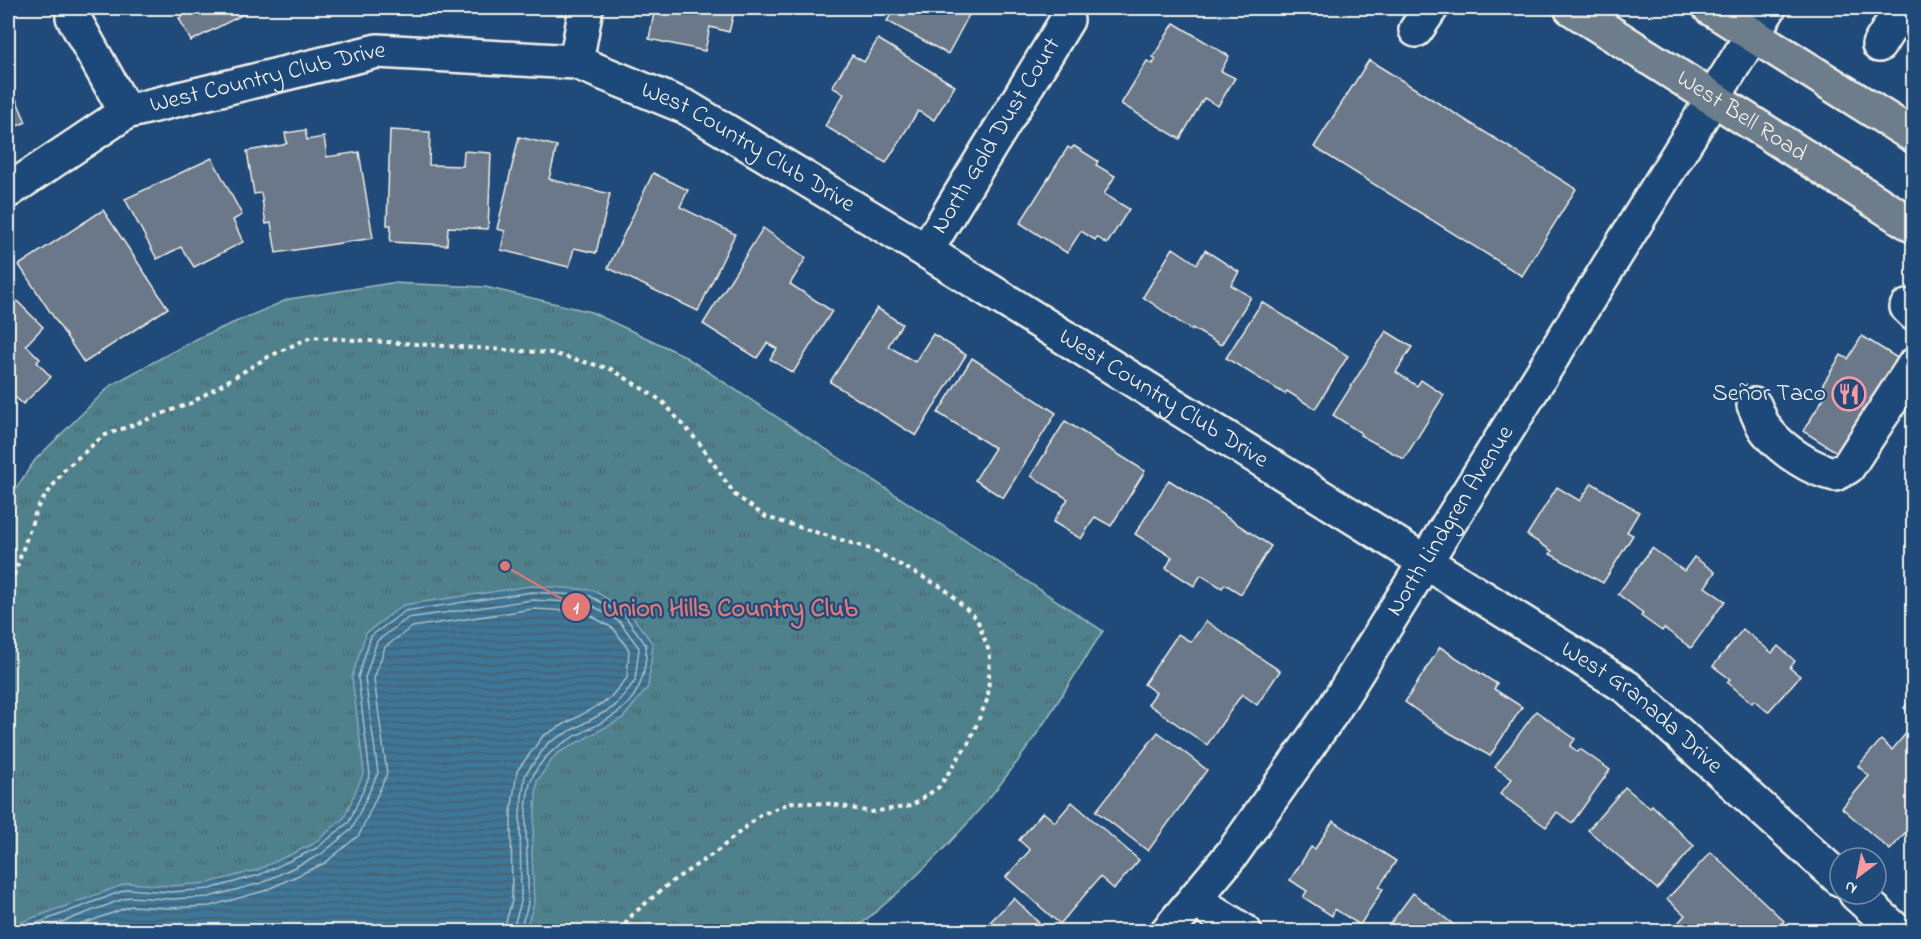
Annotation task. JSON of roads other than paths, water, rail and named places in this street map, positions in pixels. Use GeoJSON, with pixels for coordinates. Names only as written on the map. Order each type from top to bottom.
{"type":"FeatureCollection","features":[{"type":"Feature","properties":{"kind":"main road","name":"West Bell Road"},"geometry":{"type":"LineString","coordinates":[[1571,8],[1914,226]]}},
{"type":"Feature","properties":{"kind":"main road"},"geometry":{"type":"LineString","coordinates":[[1710,8],[1914,136]]}},
{"type":"Feature","properties":{"kind":"street"},"geometry":{"type":"LineString","coordinates":[[576,62],[586,8]]}},
{"type":"Feature","properties":{"kind":"street","name":"North Lindgren Avenue"},"geometry":{"type":"LineString","coordinates":[[1167,932],[1195,900],[1300,760],[1769,8]]}},
{"type":"Feature","properties":{"kind":"street"},"geometry":{"type":"LineString","coordinates":[[1879,45],[1902,8]]}},
{"type":"Feature","properties":{"kind":"street"},"geometry":{"type":"LineString","coordinates":[[73,17],[126,112]]}},
{"type":"Feature","properties":{"kind":"street","name":"North Gold Dust Court"},"geometry":{"type":"LineString","coordinates":[[926,250],[1067,20]]}},
{"type":"Feature","properties":{"kind":"street","name":"West Country Club Drive"},"geometry":{"type":"LineString","coordinates":[[8,191],[126,112],[377,51],[576,62],[686,107],[926,250],[1426,560]]}},
{"type":"Feature","properties":{"kind":"street"},"geometry":{"type":"LineString","coordinates":[[1754,405],[1766,430],[1784,448],[1824,472],[1835,474],[1848,467],[1914,365]]}},
{"type":"Feature","properties":{"kind":"street","name":"West Granada Drive"},"geometry":{"type":"LineString","coordinates":[[1426,560],[1628,688],[1828,868]]}},
{"type":"Feature","properties":{"kind":"street"},"geometry":{"type":"LineString","coordinates":[[1195,900],[1245,932]]}},
{"type":"Feature","properties":{"kind":"street"},"geometry":{"type":"LineString","coordinates":[[1869,906],[1898,932],[1914,915]]}},
{"type":"Feature","properties":{"kind":"water"},"geometry":{"type":"Polygon","coordinates":[[[532,586],[593,590],[629,612],[653,644],[648,687],[623,718],[556,754],[537,781],[532,852],[534,904],[525,931],[8,931],[8,927],[128,883],[170,886],[208,883],[257,870],[313,844],[344,818],[364,772],[352,677],[366,633],[403,605],[532,586]]]}},
{"type":"Feature","properties":{"kind":"place","name":"Señor Taco"},"geometry":{"type":"Point","coordinates":[1849,394]}},
{"type":"Feature","properties":{"kind":"place","name":"Union Hills Country Club"},"geometry":{"type":"Point","coordinates":[505,566]}}]}
